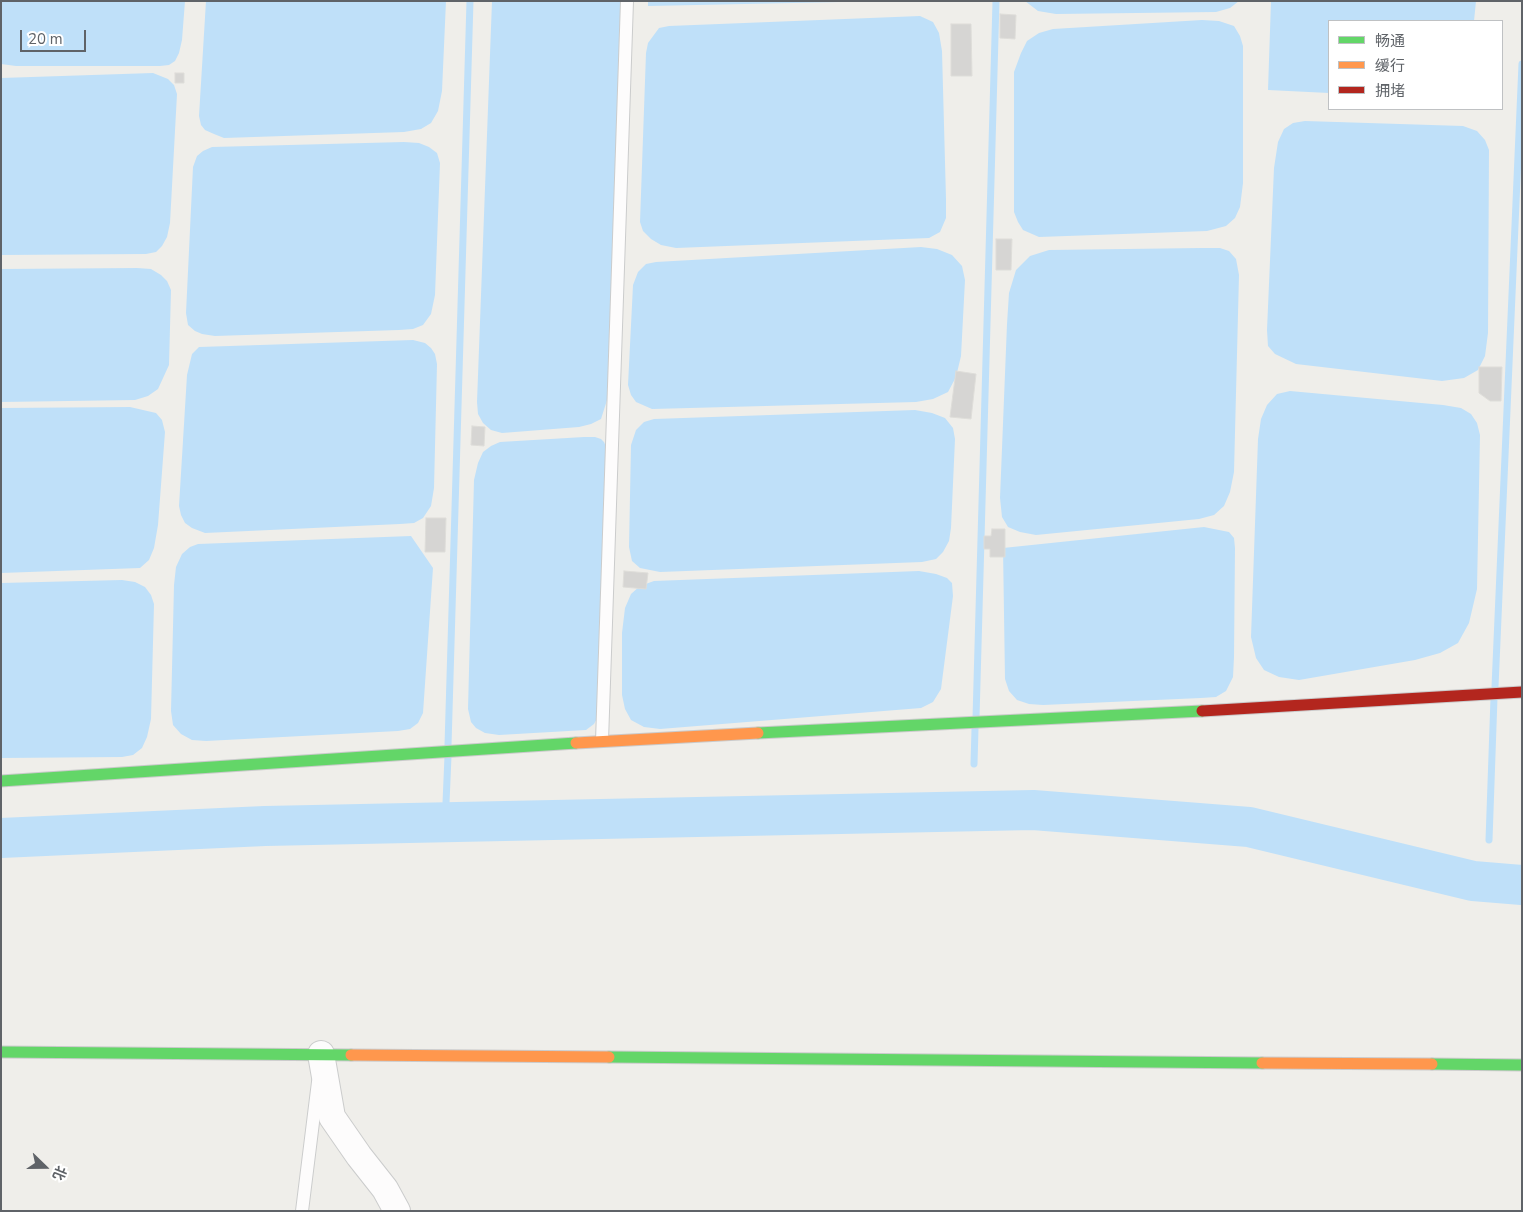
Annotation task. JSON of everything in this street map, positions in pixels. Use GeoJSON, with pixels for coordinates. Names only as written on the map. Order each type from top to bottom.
{"type":"FeatureCollection","features":[{"type":"Feature","properties":{"kind":"street"},"geometry":{"type":"LineString","coordinates":[[1,781],[602,741],[1094,717],[1522,692]]}},
{"type":"Feature","properties":{"kind":"street"},"geometry":{"type":"LineString","coordinates":[[1,1052],[1522,1065]]}},
{"type":"Feature","properties":{"kind":"street"},"geometry":{"type":"LineString","coordinates":[[321,1054],[332,1117],[385,1189],[397,1211]]}},
{"type":"Feature","properties":{"kind":"lane"},"geometry":{"type":"LineString","coordinates":[[602,741],[627,1]]}},
{"type":"Feature","properties":{"kind":"lane"},"geometry":{"type":"LineString","coordinates":[[302,1211],[321,1054]]}},
{"type":"Feature","properties":{"kind":"water"},"geometry":{"type":"Polygon","coordinates":[[[1,1],[185,1],[179,53],[175,61],[169,65],[160,66],[16,66],[1,64],[1,1]]]}},
{"type":"Feature","properties":{"kind":"water"},"geometry":{"type":"Polygon","coordinates":[[[206,1],[446,1],[442,91],[438,111],[431,123],[421,129],[404,132],[224,138],[205,130],[201,125],[199,116],[206,1]]]}},
{"type":"Feature","properties":{"kind":"water"},"geometry":{"type":"Polygon","coordinates":[[[492,1],[624,1],[608,397],[601,419],[579,427],[502,433],[491,430],[483,423],[478,414],[492,1]]]}},
{"type":"Feature","properties":{"kind":"water"},"geometry":{"type":"Polygon","coordinates":[[[648,1],[890,1],[648,6],[648,1]]]}},
{"type":"Feature","properties":{"kind":"water"},"geometry":{"type":"Polygon","coordinates":[[[1025,1],[1239,1],[1230,8],[1216,12],[1056,14],[1038,11],[1025,1]]]}},
{"type":"Feature","properties":{"kind":"water"},"geometry":{"type":"Polygon","coordinates":[[[1271,1],[1476,1],[1474,20],[1328,20],[1328,93],[1268,90],[1271,1]]]}},
{"type":"Feature","properties":{"kind":"water"},"geometry":{"type":"Polygon","coordinates":[[[920,16],[933,22],[939,33],[942,51],[946,218],[940,232],[929,238],[676,248],[661,245],[643,231],[640,222],[646,53],[648,43],[659,28],[669,26],[920,16]]]}},
{"type":"Feature","properties":{"kind":"water"},"geometry":{"type":"Polygon","coordinates":[[[1202,20],[1219,21],[1234,26],[1243,46],[1243,183],[1240,207],[1235,218],[1226,226],[1207,231],[1039,237],[1023,230],[1014,212],[1014,72],[1027,41],[1039,33],[1053,29],[1202,20]]]}},
{"type":"Feature","properties":{"kind":"water"},"geometry":{"type":"Polygon","coordinates":[[[153,73],[168,79],[174,85],[177,94],[170,223],[167,237],[162,246],[156,252],[146,254],[1,255],[1,78],[153,73]]]}},
{"type":"Feature","properties":{"kind":"water"},"geometry":{"type":"Polygon","coordinates":[[[1305,121],[1463,126],[1477,131],[1485,140],[1489,150],[1488,333],[1485,356],[1478,370],[1464,378],[1442,381],[1296,364],[1275,354],[1268,346],[1267,330],[1274,168],[1278,142],[1284,129],[1293,123],[1305,121]]]}},
{"type":"Feature","properties":{"kind":"water"},"geometry":{"type":"Polygon","coordinates":[[[419,143],[429,147],[437,153],[440,163],[435,295],[431,314],[423,325],[413,329],[399,330],[215,336],[202,334],[188,325],[186,313],[193,167],[197,156],[212,147],[419,143]]]}},
{"type":"Feature","properties":{"kind":"water"},"geometry":{"type":"Polygon","coordinates":[[[921,247],[937,249],[952,255],[962,266],[965,280],[961,356],[956,377],[948,392],[933,399],[916,402],[652,409],[636,402],[631,395],[628,385],[633,285],[638,272],[646,264],[921,247]]]}},
{"type":"Feature","properties":{"kind":"water"},"geometry":{"type":"Polygon","coordinates":[[[1220,248],[1229,251],[1236,259],[1239,275],[1234,472],[1230,492],[1224,506],[1214,515],[1199,519],[1036,535],[1020,532],[1008,527],[1002,517],[1000,498],[1009,293],[1016,270],[1030,256],[1049,250],[1220,248]]]}},
{"type":"Feature","properties":{"kind":"water"},"geometry":{"type":"Polygon","coordinates":[[[1,269],[151,269],[161,275],[167,281],[171,290],[169,365],[158,389],[148,396],[135,400],[1,402],[1,269]]]}},
{"type":"Feature","properties":{"kind":"water"},"geometry":{"type":"Polygon","coordinates":[[[413,340],[425,343],[431,348],[435,354],[437,364],[434,488],[431,506],[423,518],[414,523],[400,524],[205,533],[185,523],[179,506],[187,375],[192,354],[199,347],[413,340]]]}},
{"type":"Feature","properties":{"kind":"water"},"geometry":{"type":"Polygon","coordinates":[[[1290,391],[1461,408],[1471,414],[1477,423],[1480,435],[1477,589],[1469,623],[1458,643],[1440,653],[1415,660],[1299,680],[1279,677],[1264,670],[1256,658],[1251,637],[1258,439],[1261,419],[1267,405],[1277,394],[1290,391]]]}},
{"type":"Feature","properties":{"kind":"water"},"geometry":{"type":"Polygon","coordinates":[[[130,407],[156,413],[162,420],[165,432],[158,525],[154,548],[149,560],[140,568],[1,573],[1,408],[130,407]]]}},
{"type":"Feature","properties":{"kind":"water"},"geometry":{"type":"Polygon","coordinates":[[[915,410],[945,418],[953,428],[955,439],[949,541],[943,552],[936,559],[922,562],[660,572],[640,568],[632,561],[629,547],[631,445],[636,430],[644,422],[654,419],[915,410]]]}},
{"type":"Feature","properties":{"kind":"water"},"geometry":{"type":"Polygon","coordinates":[[[584,437],[601,439],[607,449],[599,715],[594,724],[586,730],[499,735],[485,733],[476,728],[471,722],[468,709],[474,480],[478,463],[483,452],[500,442],[584,437]]]}},
{"type":"Feature","properties":{"kind":"water"},"geometry":{"type":"Polygon","coordinates":[[[1204,527],[1229,532],[1234,538],[1233,677],[1226,691],[1216,697],[1043,705],[1029,704],[1017,700],[1009,691],[1005,679],[1003,548],[1204,527]]]}},
{"type":"Feature","properties":{"kind":"water"},"geometry":{"type":"Polygon","coordinates":[[[411,536],[433,568],[423,713],[418,723],[410,729],[398,731],[206,741],[192,740],[181,734],[173,725],[171,711],[174,585],[176,567],[182,554],[190,547],[198,544],[411,536]]]}},
{"type":"Feature","properties":{"kind":"water"},"geometry":{"type":"Polygon","coordinates":[[[919,571],[947,578],[952,583],[953,596],[941,689],[933,702],[921,708],[660,729],[644,727],[631,720],[625,709],[622,695],[622,633],[625,608],[631,594],[640,586],[654,581],[919,571]]]}},
{"type":"Feature","properties":{"kind":"water"},"geometry":{"type":"Polygon","coordinates":[[[122,580],[135,582],[145,587],[151,595],[154,604],[151,719],[147,737],[142,748],[133,755],[122,757],[1,758],[1,583],[122,580]]]}},
{"type":"Feature","properties":{"kind":"building"},"geometry":{"type":"Polygon","coordinates":[[[1000,14],[1016,15],[1015,39],[1000,38],[1000,14]]]}},
{"type":"Feature","properties":{"kind":"building"},"geometry":{"type":"Polygon","coordinates":[[[951,24],[971,24],[972,76],[951,76],[951,24]]]}},
{"type":"Feature","properties":{"kind":"building"},"geometry":{"type":"Polygon","coordinates":[[[175,73],[184,73],[184,83],[175,83],[175,73]]]}},
{"type":"Feature","properties":{"kind":"building"},"geometry":{"type":"Polygon","coordinates":[[[996,239],[1012,239],[1011,270],[996,270],[996,239]]]}},
{"type":"Feature","properties":{"kind":"building"},"geometry":{"type":"Polygon","coordinates":[[[1479,367],[1502,367],[1501,401],[1490,401],[1479,393],[1479,367]]]}},
{"type":"Feature","properties":{"kind":"building"},"geometry":{"type":"Polygon","coordinates":[[[956,371],[976,374],[971,419],[950,417],[956,371]]]}},
{"type":"Feature","properties":{"kind":"building"},"geometry":{"type":"Polygon","coordinates":[[[472,426],[485,427],[484,446],[471,445],[472,426]]]}},
{"type":"Feature","properties":{"kind":"building"},"geometry":{"type":"Polygon","coordinates":[[[426,518],[446,518],[445,552],[425,552],[426,518]]]}},
{"type":"Feature","properties":{"kind":"building"},"geometry":{"type":"Polygon","coordinates":[[[992,529],[1005,529],[1005,557],[990,557],[990,549],[984,549],[984,536],[991,536],[992,529]]]}},
{"type":"Feature","properties":{"kind":"building"},"geometry":{"type":"Polygon","coordinates":[[[624,571],[648,573],[646,589],[623,587],[624,571]]]}},
{"type":"Feature","properties":{"kind":"waterway"},"geometry":{"type":"LineString","coordinates":[[448,745],[470,1]]}},
{"type":"Feature","properties":{"kind":"waterway"},"geometry":{"type":"LineString","coordinates":[[976,718],[996,1]]}},
{"type":"Feature","properties":{"kind":"waterway"},"geometry":{"type":"LineString","coordinates":[[1495,687],[1522,64]]}},
{"type":"Feature","properties":{"kind":"waterway"},"geometry":{"type":"LineString","coordinates":[[1489,840],[1494,698]]}},
{"type":"Feature","properties":{"kind":"waterway"},"geometry":{"type":"LineString","coordinates":[[974,764],[975,729]]}},
{"type":"Feature","properties":{"kind":"waterway"},"geometry":{"type":"LineString","coordinates":[[446,803],[448,756]]}},
{"type":"Feature","properties":{"kind":"waterway"},"geometry":{"type":"LineString","coordinates":[[1,838],[265,826],[1033,810],[1249,827],[1473,881],[1522,885]]}},
{"type":"Feature","properties":{"kind":"traffic: fast"},"geometry":{"type":"LineString","coordinates":[[758,733],[1202,711]]}},
{"type":"Feature","properties":{"kind":"traffic: fast"},"geometry":{"type":"LineString","coordinates":[[1,781],[576,743]]}},
{"type":"Feature","properties":{"kind":"traffic: fast"},"geometry":{"type":"LineString","coordinates":[[1,1052],[351,1055]]}},
{"type":"Feature","properties":{"kind":"traffic: fast"},"geometry":{"type":"LineString","coordinates":[[609,1057],[1262,1063]]}},
{"type":"Feature","properties":{"kind":"traffic: fast"},"geometry":{"type":"LineString","coordinates":[[1432,1064],[1522,1065]]}},
{"type":"Feature","properties":{"kind":"traffic: slow"},"geometry":{"type":"LineString","coordinates":[[576,743],[758,733]]}},
{"type":"Feature","properties":{"kind":"traffic: slow"},"geometry":{"type":"LineString","coordinates":[[351,1055],[609,1057]]}},
{"type":"Feature","properties":{"kind":"traffic: slow"},"geometry":{"type":"LineString","coordinates":[[1262,1063],[1432,1064]]}},
{"type":"Feature","properties":{"kind":"traffic: jam"},"geometry":{"type":"LineString","coordinates":[[1202,711],[1522,692]]}}]}
